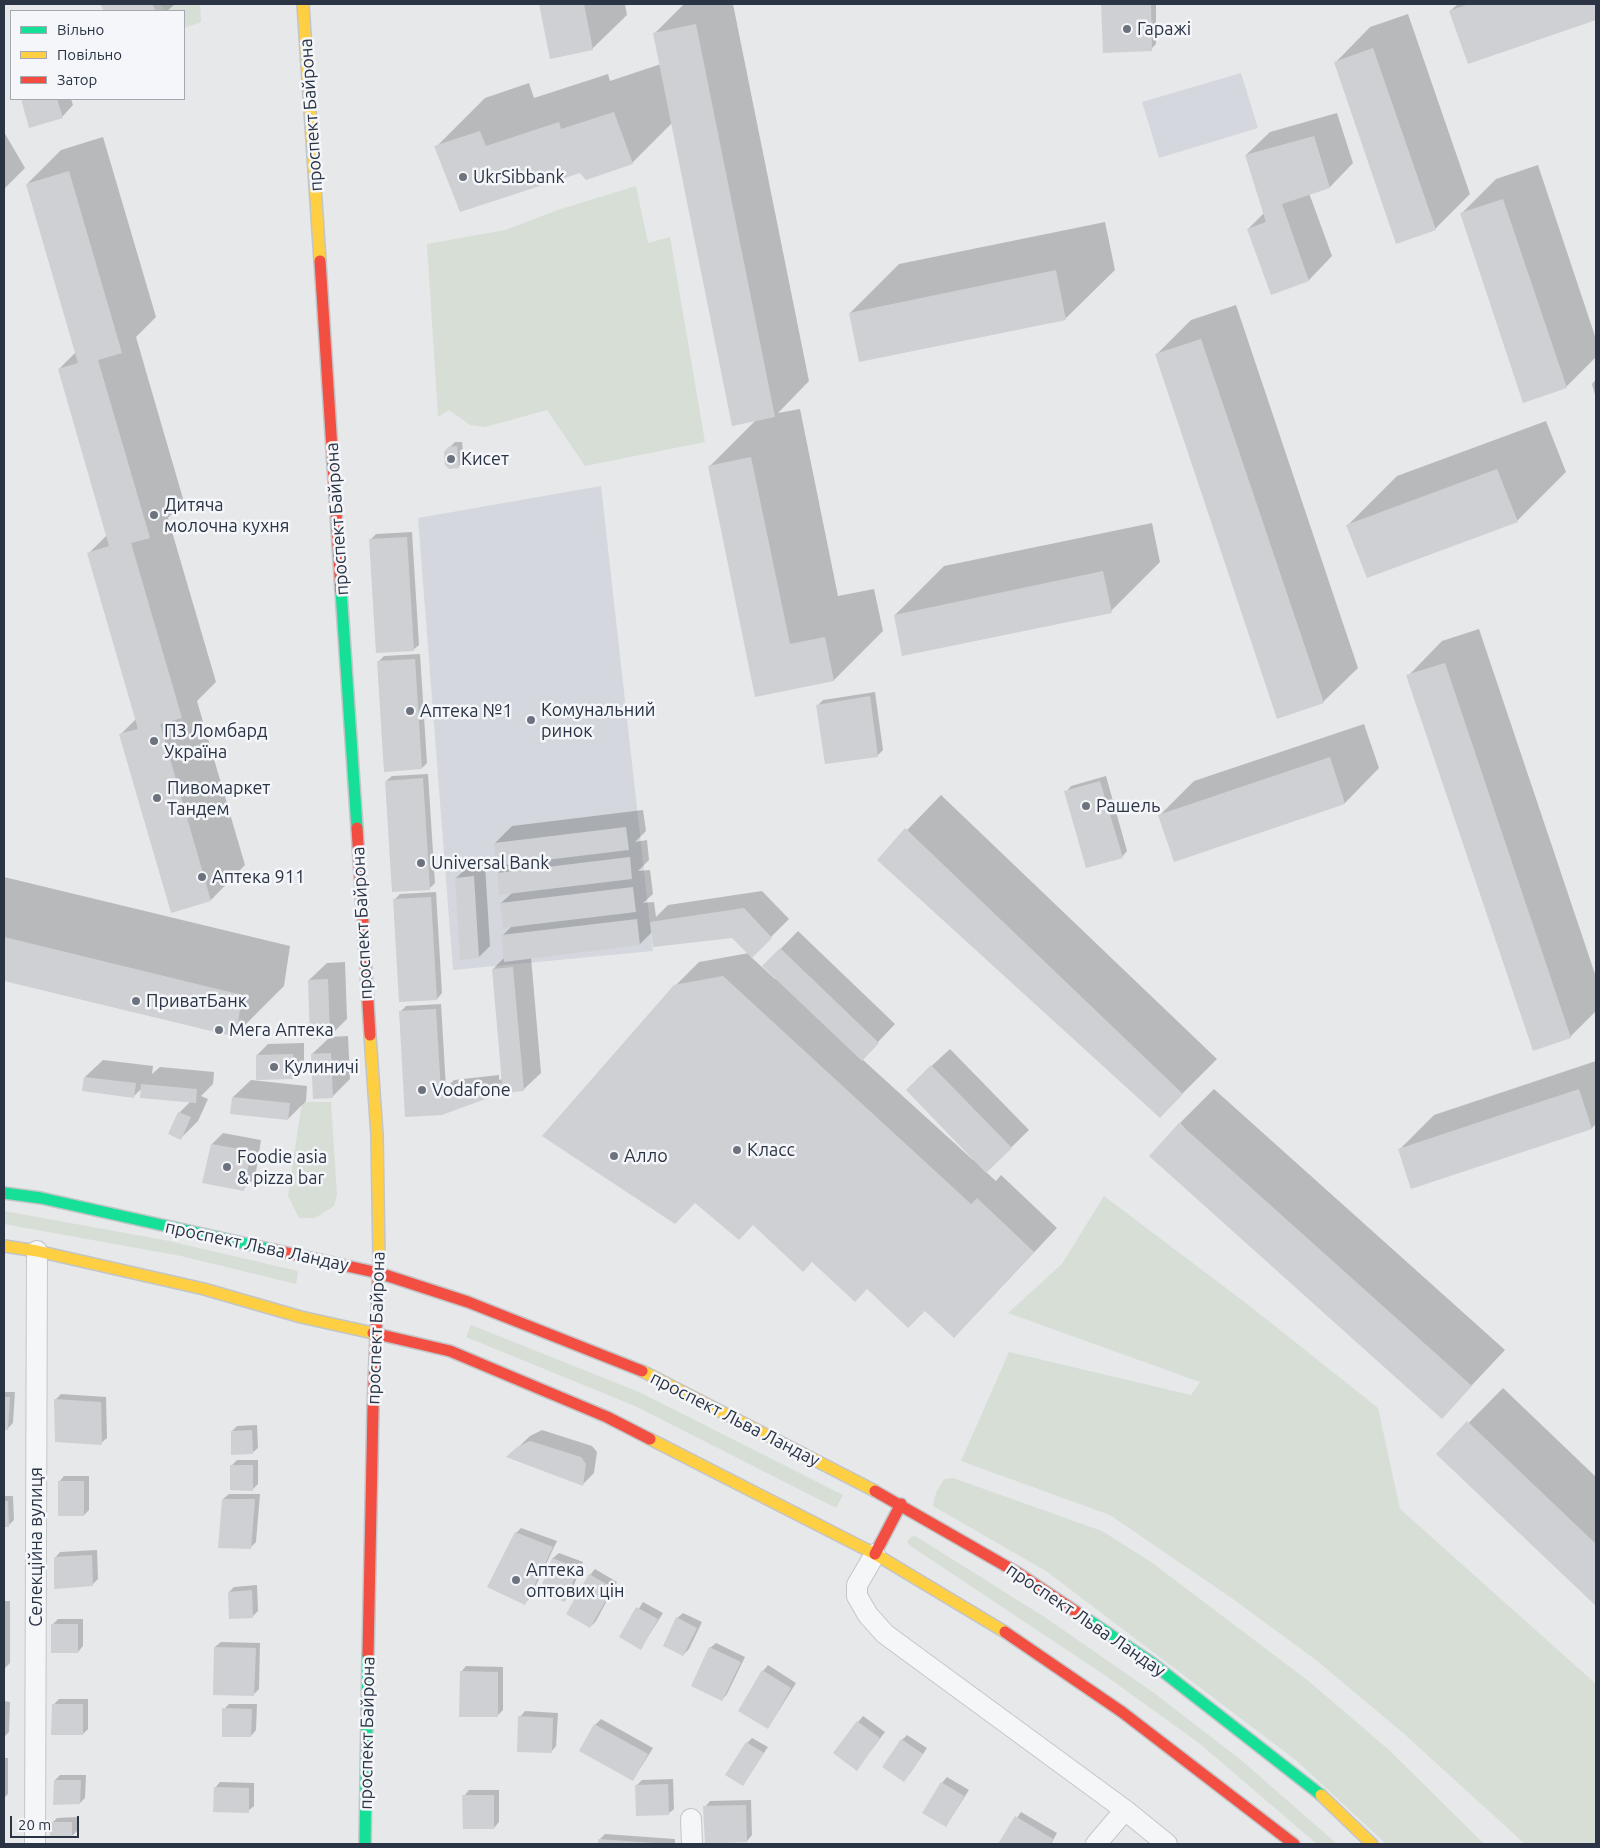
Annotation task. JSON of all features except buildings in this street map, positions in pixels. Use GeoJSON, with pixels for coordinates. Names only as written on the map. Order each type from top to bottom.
{"type":"FeatureCollection","features":[{"type":"Feature","properties":{"kind":"main road","name":"проспект Байрона"},"geometry":{"type":"LineString","coordinates":[[304,4],[377,1135],[379,1273],[376,1334],[365,1844]]}},
{"type":"Feature","properties":{"kind":"main road","name":"проспект Льва Ландау"},"geometry":{"type":"LineString","coordinates":[[4,1193],[50,1200],[379,1273],[468,1302],[626,1363],[901,1504],[1018,1573],[1152,1663],[1323,1797],[1372,1844]]}},
{"type":"Feature","properties":{"kind":"main road"},"geometry":{"type":"LineString","coordinates":[[4,1246],[37,1251],[204,1288],[301,1317],[450,1351],[607,1416],[875,1554],[996,1625],[1122,1712],[1294,1844]]}},
{"type":"Feature","properties":{"kind":"main road"},"geometry":{"type":"LineString","coordinates":[[875,1554],[901,1504]]}},
{"type":"Feature","properties":{"kind":"street","name":"Селекційна вулиця"},"geometry":{"type":"LineString","coordinates":[[35,1844],[37,1251]]}},
{"type":"Feature","properties":{"kind":"street"},"geometry":{"type":"LineString","coordinates":[[875,1554],[857,1585],[857,1596],[868,1615],[885,1634],[1125,1810],[1167,1844]]}},
{"type":"Feature","properties":{"kind":"street"},"geometry":{"type":"LineString","coordinates":[[1096,1844],[1125,1810]]}},
{"type":"Feature","properties":{"kind":"street"},"geometry":{"type":"LineString","coordinates":[[691,1819],[692,1844]]}},
{"type":"Feature","properties":{"kind":"shaded area"},"geometry":{"type":"Polygon","coordinates":[[[160,4],[200,4],[201,22],[185,28],[185,10],[164,10],[160,4]]]}},
{"type":"Feature","properties":{"kind":"shaded area"},"geometry":{"type":"Polygon","coordinates":[[[1241,73],[1258,128],[1159,158],[1142,102],[1241,73]]]}},
{"type":"Feature","properties":{"kind":"shaded area"},"geometry":{"type":"Polygon","coordinates":[[[636,186],[648,243],[670,237],[705,442],[585,466],[547,410],[485,427],[470,425],[449,410],[438,417],[427,244],[505,230],[558,210],[636,186]]]}},
{"type":"Feature","properties":{"kind":"shaded area","name":"Комунальний ринок"},"geometry":{"type":"Polygon","coordinates":[[[601,486],[653,951],[453,970],[418,518],[601,486]]]}},
{"type":"Feature","properties":{"kind":"shaded area"},"geometry":{"type":"Polygon","coordinates":[[[302,1102],[331,1102],[337,1195],[334,1206],[315,1218],[299,1218],[288,1196],[302,1102]]]}},
{"type":"Feature","properties":{"kind":"shaded area"},"geometry":{"type":"Polygon","coordinates":[[[1104,1196],[1251,1307],[1378,1408],[1400,1509],[1596,1684],[1596,1844],[1525,1844],[1402,1732],[1316,1660],[1233,1599],[1110,1515],[961,1461],[1009,1352],[1191,1395],[1200,1382],[1008,1313],[1062,1264],[1104,1196]]]}},
{"type":"Feature","properties":{"kind":"shaded area"},"geometry":{"type":"Polygon","coordinates":[[[4,1211],[164,1240],[298,1271],[296,1284],[181,1256],[4,1224],[4,1211]]]}},
{"type":"Feature","properties":{"kind":"shaded area"},"geometry":{"type":"Polygon","coordinates":[[[471,1325],[639,1392],[843,1495],[836,1508],[635,1406],[466,1337],[471,1325]]]}},
{"type":"Feature","properties":{"kind":"shaded area"},"geometry":{"type":"Polygon","coordinates":[[[953,1478],[1102,1531],[1151,1562],[1311,1683],[1389,1750],[1484,1844],[1386,1844],[1297,1761],[1046,1571],[933,1506],[936,1493],[944,1479],[953,1478]]]}},
{"type":"Feature","properties":{"kind":"shaded area"},"geometry":{"type":"Polygon","coordinates":[[[913,1536],[1046,1618],[1154,1693],[1241,1760],[1337,1844],[1317,1844],[1199,1743],[1103,1674],[909,1545],[907,1541],[913,1536]]]}},
{"type":"Feature","properties":{"kind":"traffic: fast"},"geometry":{"type":"LineString","coordinates":[[341,591],[357,828]]}},
{"type":"Feature","properties":{"kind":"traffic: fast"},"geometry":{"type":"LineString","coordinates":[[4,1193],[41,1198],[274,1250]]}},
{"type":"Feature","properties":{"kind":"traffic: fast"},"geometry":{"type":"LineString","coordinates":[[1078,1613],[1152,1663],[1321,1795]]}},
{"type":"Feature","properties":{"kind":"traffic: fast"},"geometry":{"type":"LineString","coordinates":[[365,1844],[368,1655]]}},
{"type":"Feature","properties":{"kind":"traffic: slow"},"geometry":{"type":"LineString","coordinates":[[303,4],[320,261]]}},
{"type":"Feature","properties":{"kind":"traffic: slow"},"geometry":{"type":"LineString","coordinates":[[370,1035],[377,1135],[379,1259]]}},
{"type":"Feature","properties":{"kind":"traffic: slow"},"geometry":{"type":"LineString","coordinates":[[4,1246],[37,1251],[204,1289],[301,1317],[373,1333]]}},
{"type":"Feature","properties":{"kind":"traffic: slow"},"geometry":{"type":"LineString","coordinates":[[642,1371],[875,1491]]}},
{"type":"Feature","properties":{"kind":"traffic: slow"},"geometry":{"type":"LineString","coordinates":[[650,1439],[875,1554],[1005,1632]]}},
{"type":"Feature","properties":{"kind":"traffic: slow"},"geometry":{"type":"LineString","coordinates":[[1321,1795],[1372,1844]]}},
{"type":"Feature","properties":{"kind":"traffic: jam"},"geometry":{"type":"LineString","coordinates":[[320,261],[341,591]]}},
{"type":"Feature","properties":{"kind":"traffic: jam"},"geometry":{"type":"LineString","coordinates":[[357,828],[370,1035]]}},
{"type":"Feature","properties":{"kind":"traffic: jam"},"geometry":{"type":"LineString","coordinates":[[274,1250],[379,1273],[468,1302],[642,1371]]}},
{"type":"Feature","properties":{"kind":"traffic: jam"},"geometry":{"type":"LineString","coordinates":[[368,1655],[373,1408],[379,1259]]}},
{"type":"Feature","properties":{"kind":"traffic: jam"},"geometry":{"type":"LineString","coordinates":[[373,1333],[450,1351],[607,1417],[650,1439]]}},
{"type":"Feature","properties":{"kind":"traffic: jam"},"geometry":{"type":"LineString","coordinates":[[875,1491],[1018,1573],[1078,1613]]}},
{"type":"Feature","properties":{"kind":"traffic: jam"},"geometry":{"type":"LineString","coordinates":[[875,1554],[901,1504]]}},
{"type":"Feature","properties":{"kind":"traffic: jam"},"geometry":{"type":"LineString","coordinates":[[1005,1632],[1122,1712],[1294,1844]]}},
{"type":"Feature","properties":{"kind":"place","name":"Гаражі"},"geometry":{"type":"Point","coordinates":[1127,29]}},
{"type":"Feature","properties":{"kind":"place","name":"UkrSibbank"},"geometry":{"type":"Point","coordinates":[463,177]}},
{"type":"Feature","properties":{"kind":"place","name":"Кисет"},"geometry":{"type":"Point","coordinates":[451,459]}},
{"type":"Feature","properties":{"kind":"place","name":"Дитяча молочна кухня"},"geometry":{"type":"Point","coordinates":[154,515]}},
{"type":"Feature","properties":{"kind":"place","name":"Аптека №1"},"geometry":{"type":"Point","coordinates":[410,711]}},
{"type":"Feature","properties":{"kind":"place","name":"Комунальний ринок"},"geometry":{"type":"Point","coordinates":[531,720]}},
{"type":"Feature","properties":{"kind":"place","name":"ПЗ Ломбард Україна"},"geometry":{"type":"Point","coordinates":[154,741]}},
{"type":"Feature","properties":{"kind":"place","name":"Пивомаркет Тандем"},"geometry":{"type":"Point","coordinates":[157,798]}},
{"type":"Feature","properties":{"kind":"place","name":"Рашель"},"geometry":{"type":"Point","coordinates":[1086,806]}},
{"type":"Feature","properties":{"kind":"place","name":"Universal Bank"},"geometry":{"type":"Point","coordinates":[421,863]}},
{"type":"Feature","properties":{"kind":"place","name":"Аптека 911"},"geometry":{"type":"Point","coordinates":[202,877]}},
{"type":"Feature","properties":{"kind":"place","name":"ПриватБанк"},"geometry":{"type":"Point","coordinates":[136,1001]}},
{"type":"Feature","properties":{"kind":"place","name":"Мега Аптека"},"geometry":{"type":"Point","coordinates":[219,1030]}},
{"type":"Feature","properties":{"kind":"place","name":"Кулиничі"},"geometry":{"type":"Point","coordinates":[274,1067]}},
{"type":"Feature","properties":{"kind":"place","name":"Vodafone"},"geometry":{"type":"Point","coordinates":[422,1090]}},
{"type":"Feature","properties":{"kind":"place","name":"Класс"},"geometry":{"type":"Point","coordinates":[737,1150]}},
{"type":"Feature","properties":{"kind":"place","name":"Алло"},"geometry":{"type":"Point","coordinates":[614,1156]}},
{"type":"Feature","properties":{"kind":"place","name":"Foodie asia & pizza bar"},"geometry":{"type":"Point","coordinates":[227,1167]}},
{"type":"Feature","properties":{"kind":"place","name":"Аптека оптових цін"},"geometry":{"type":"Point","coordinates":[516,1580]}}]}
